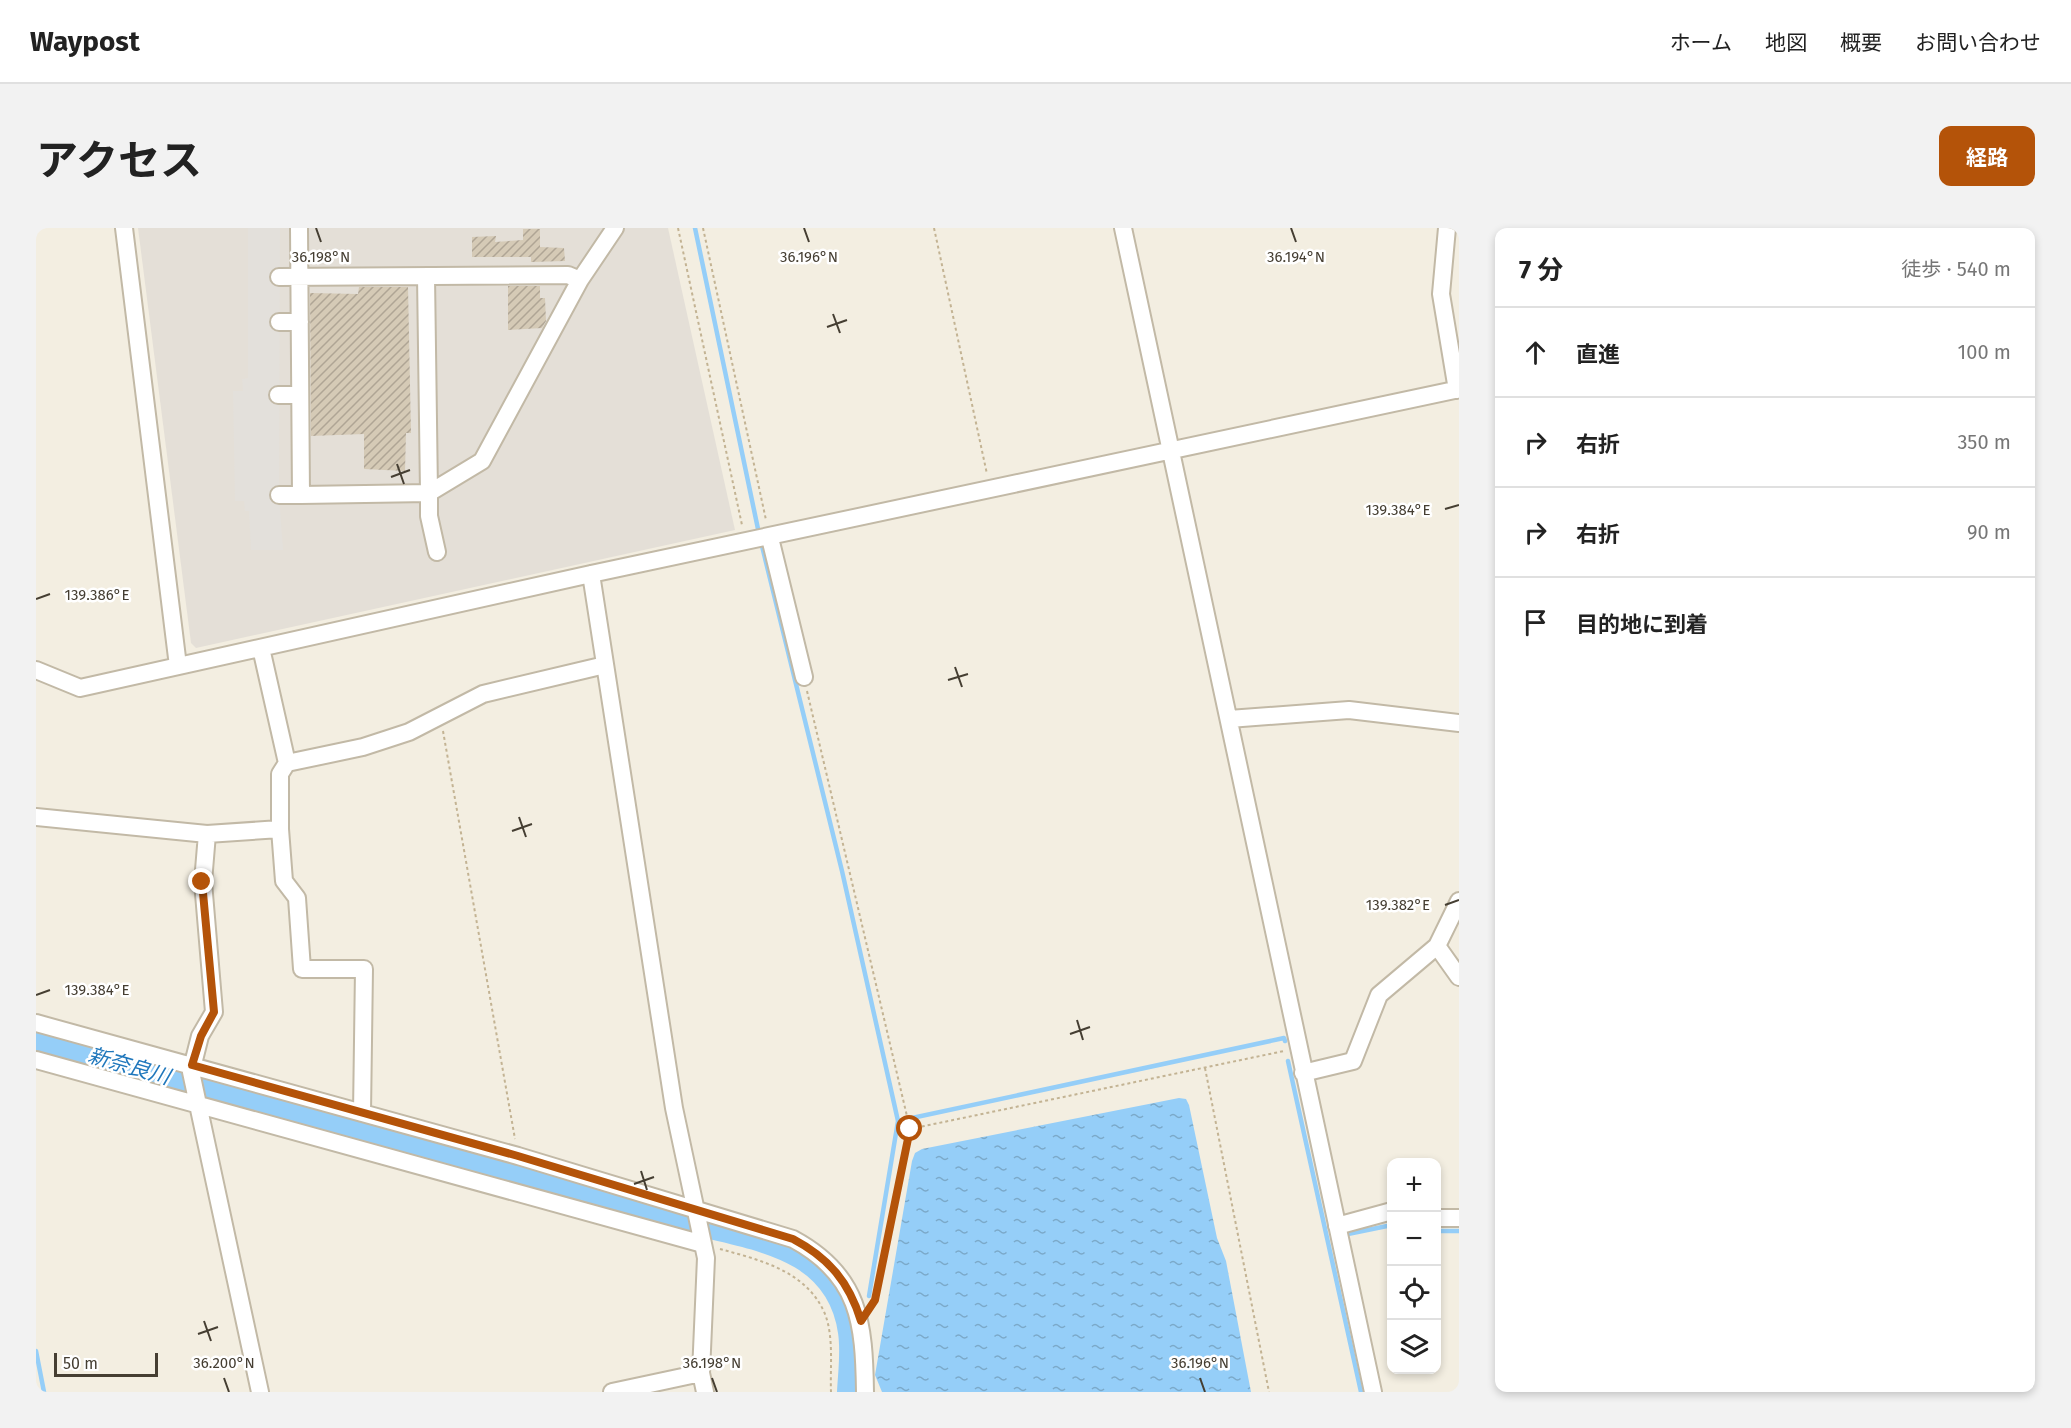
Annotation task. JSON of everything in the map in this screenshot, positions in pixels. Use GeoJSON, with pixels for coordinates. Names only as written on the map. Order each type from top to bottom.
{"type":"FeatureCollection","features":[{"type":"Feature","properties":{"kind":"street"},"geometry":{"type":"LineString","coordinates":[[124,228],[178,666]]}},
{"type":"Feature","properties":{"kind":"street"},"geometry":{"type":"LineString","coordinates":[[299,228],[301,495]]}},
{"type":"Feature","properties":{"kind":"street"},"geometry":{"type":"LineString","coordinates":[[279,495],[429,493],[482,461],[580,280],[615,228]]}},
{"type":"Feature","properties":{"kind":"street"},"geometry":{"type":"LineString","coordinates":[[1123,228],[1373,1392]]}},
{"type":"Feature","properties":{"kind":"street"},"geometry":{"type":"LineString","coordinates":[[36,670],[80,687],[591,574],[770,538],[1458,390],[1441,294],[1447,228]]}},
{"type":"Feature","properties":{"kind":"street"},"geometry":{"type":"LineString","coordinates":[[279,278],[568,274],[580,280]]}},
{"type":"Feature","properties":{"kind":"street"},"geometry":{"type":"LineString","coordinates":[[426,276],[429,516],[437,552]]}},
{"type":"Feature","properties":{"kind":"street"},"geometry":{"type":"LineString","coordinates":[[279,322],[300,322]]}},
{"type":"Feature","properties":{"kind":"street"},"geometry":{"type":"LineString","coordinates":[[278,395],[300,395]]}},
{"type":"Feature","properties":{"kind":"street"},"geometry":{"type":"LineString","coordinates":[[770,538],[804,677]]}},
{"type":"Feature","properties":{"kind":"street"},"geometry":{"type":"LineString","coordinates":[[591,574],[674,1108],[705,1258],[701,1373],[705,1392]]}},
{"type":"Feature","properties":{"kind":"street"},"geometry":{"type":"LineString","coordinates":[[261,648],[287,763],[280,774],[280,829],[284,881],[297,898],[303,969],[364,969],[362,1113]]}},
{"type":"Feature","properties":{"kind":"street"},"geometry":{"type":"LineString","coordinates":[[287,763],[363,747],[409,732],[483,693],[605,665]]}},
{"type":"Feature","properties":{"kind":"street"},"geometry":{"type":"LineString","coordinates":[[1229,719],[1349,710],[1459,723]]}},
{"type":"Feature","properties":{"kind":"street"},"geometry":{"type":"LineString","coordinates":[[36,817],[207,834],[280,829]]}},
{"type":"Feature","properties":{"kind":"street"},"geometry":{"type":"LineString","coordinates":[[207,834],[202,882],[214,1012],[201,1036],[192,1068],[197,1101],[260,1392]]}},
{"type":"Feature","properties":{"kind":"street"},"geometry":{"type":"LineString","coordinates":[[1304,1073],[1353,1061],[1379,995],[1437,946],[1459,901]]}},
{"type":"Feature","properties":{"kind":"street"},"geometry":{"type":"LineString","coordinates":[[1437,946],[1459,977]]}},
{"type":"Feature","properties":{"kind":"street"},"geometry":{"type":"LineString","coordinates":[[36,1023],[192,1068],[518,1156],[696,1212],[793,1239],[814,1250],[846,1283],[861,1321],[865,1392]]}},
{"type":"Feature","properties":{"kind":"street"},"geometry":{"type":"LineString","coordinates":[[36,1060],[197,1101],[702,1241]]}},
{"type":"Feature","properties":{"kind":"street"},"geometry":{"type":"LineString","coordinates":[[1337,1226],[1387,1211]]}},
{"type":"Feature","properties":{"kind":"street"},"geometry":{"type":"LineString","coordinates":[[1441,1218],[1459,1218]]}},
{"type":"Feature","properties":{"kind":"street"},"geometry":{"type":"LineString","coordinates":[[612,1392],[701,1373]]}},
{"type":"Feature","properties":{"kind":"path"},"geometry":{"type":"LineString","coordinates":[[678,228],[746,543]]}},
{"type":"Feature","properties":{"kind":"path"},"geometry":{"type":"LineString","coordinates":[[703,228],[770,538]]}},
{"type":"Feature","properties":{"kind":"path"},"geometry":{"type":"LineString","coordinates":[[934,228],[991,489]]}},
{"type":"Feature","properties":{"kind":"path"},"geometry":{"type":"LineString","coordinates":[[804,677],[910,1129],[875,1300],[861,1321]]}},
{"type":"Feature","properties":{"kind":"path"},"geometry":{"type":"LineString","coordinates":[[440,715],[518,1156]]}},
{"type":"Feature","properties":{"kind":"path"},"geometry":{"type":"LineString","coordinates":[[910,1129],[1298,1048]]}},
{"type":"Feature","properties":{"kind":"path"},"geometry":{"type":"LineString","coordinates":[[1205,1068],[1269,1392]]}},
{"type":"Feature","properties":{"kind":"path"},"geometry":{"type":"LineString","coordinates":[[702,1241],[768,1263],[805,1285],[826,1321],[831,1392]]}},
{"type":"Feature","properties":{"kind":"shaded area"},"geometry":{"type":"Polygon","coordinates":[[[138,228],[668,228],[735,530],[196,648],[191,643],[138,228]]]}},
{"type":"Feature","properties":{"kind":"shaded area"},"geometry":{"type":"Polygon","coordinates":[[[248,228],[280,228],[279,495],[283,550],[251,550],[249,511],[245,511],[244,501],[235,501],[233,391],[243,391],[242,379],[248,378],[248,228]]]}},
{"type":"Feature","properties":{"kind":"water"},"geometry":{"type":"Polygon","coordinates":[[[1179,1098],[1186,1099],[1189,1105],[1217,1238],[1226,1261],[1251,1392],[882,1392],[875,1375],[915,1153],[922,1149],[1179,1098]]]}},
{"type":"Feature","properties":{"kind":"building"},"geometry":{"type":"Polygon","coordinates":[[[523,229],[540,229],[540,247],[564,248],[565,261],[531,262],[531,257],[472,257],[472,237],[496,236],[495,242],[523,240],[523,229]]]}},
{"type":"Feature","properties":{"kind":"building"},"geometry":{"type":"Polygon","coordinates":[[[508,286],[540,286],[540,298],[545,298],[546,321],[542,328],[508,330],[508,286]]]}},
{"type":"Feature","properties":{"kind":"building"},"geometry":{"type":"Polygon","coordinates":[[[359,287],[408,287],[411,433],[406,433],[405,471],[364,469],[364,434],[311,436],[310,293],[358,294],[359,287]]]}},
{"type":"Feature","properties":{"kind":"waterway"},"geometry":{"type":"LineString","coordinates":[[695,228],[758,529]]}},
{"type":"Feature","properties":{"kind":"waterway"},"geometry":{"type":"LineString","coordinates":[[762,546],[842,871],[898,1121],[869,1296]]}},
{"type":"Feature","properties":{"kind":"waterway"},"geometry":{"type":"LineString","coordinates":[[898,1121],[1284,1038],[1285,1041]]}},
{"type":"Feature","properties":{"kind":"waterway","name":"新奈良川"},"geometry":{"type":"LineString","coordinates":[[36,1040],[689,1221],[741,1233],[791,1251],[812,1264],[830,1281],[843,1303],[852,1340],[850,1392]]}},
{"type":"Feature","properties":{"kind":"waterway"},"geometry":{"type":"LineString","coordinates":[[1288,1061],[1361,1392]]}},
{"type":"Feature","properties":{"kind":"waterway"},"geometry":{"type":"LineString","coordinates":[[1343,1235],[1387,1226]]}},
{"type":"Feature","properties":{"kind":"waterway"},"geometry":{"type":"LineString","coordinates":[[1441,1231],[1459,1231]]}},
{"type":"Feature","properties":{"kind":"waterway"},"geometry":{"type":"LineString","coordinates":[[36,1351],[44,1392]]}},
{"type":"Feature","properties":{"kind":"route"},"geometry":{"type":"LineString","coordinates":[[202,882],[214,1012],[201,1036],[192,1065],[518,1156],[793,1239],[814,1250],[846,1283],[861,1321],[875,1300],[910,1129]]}}]}
